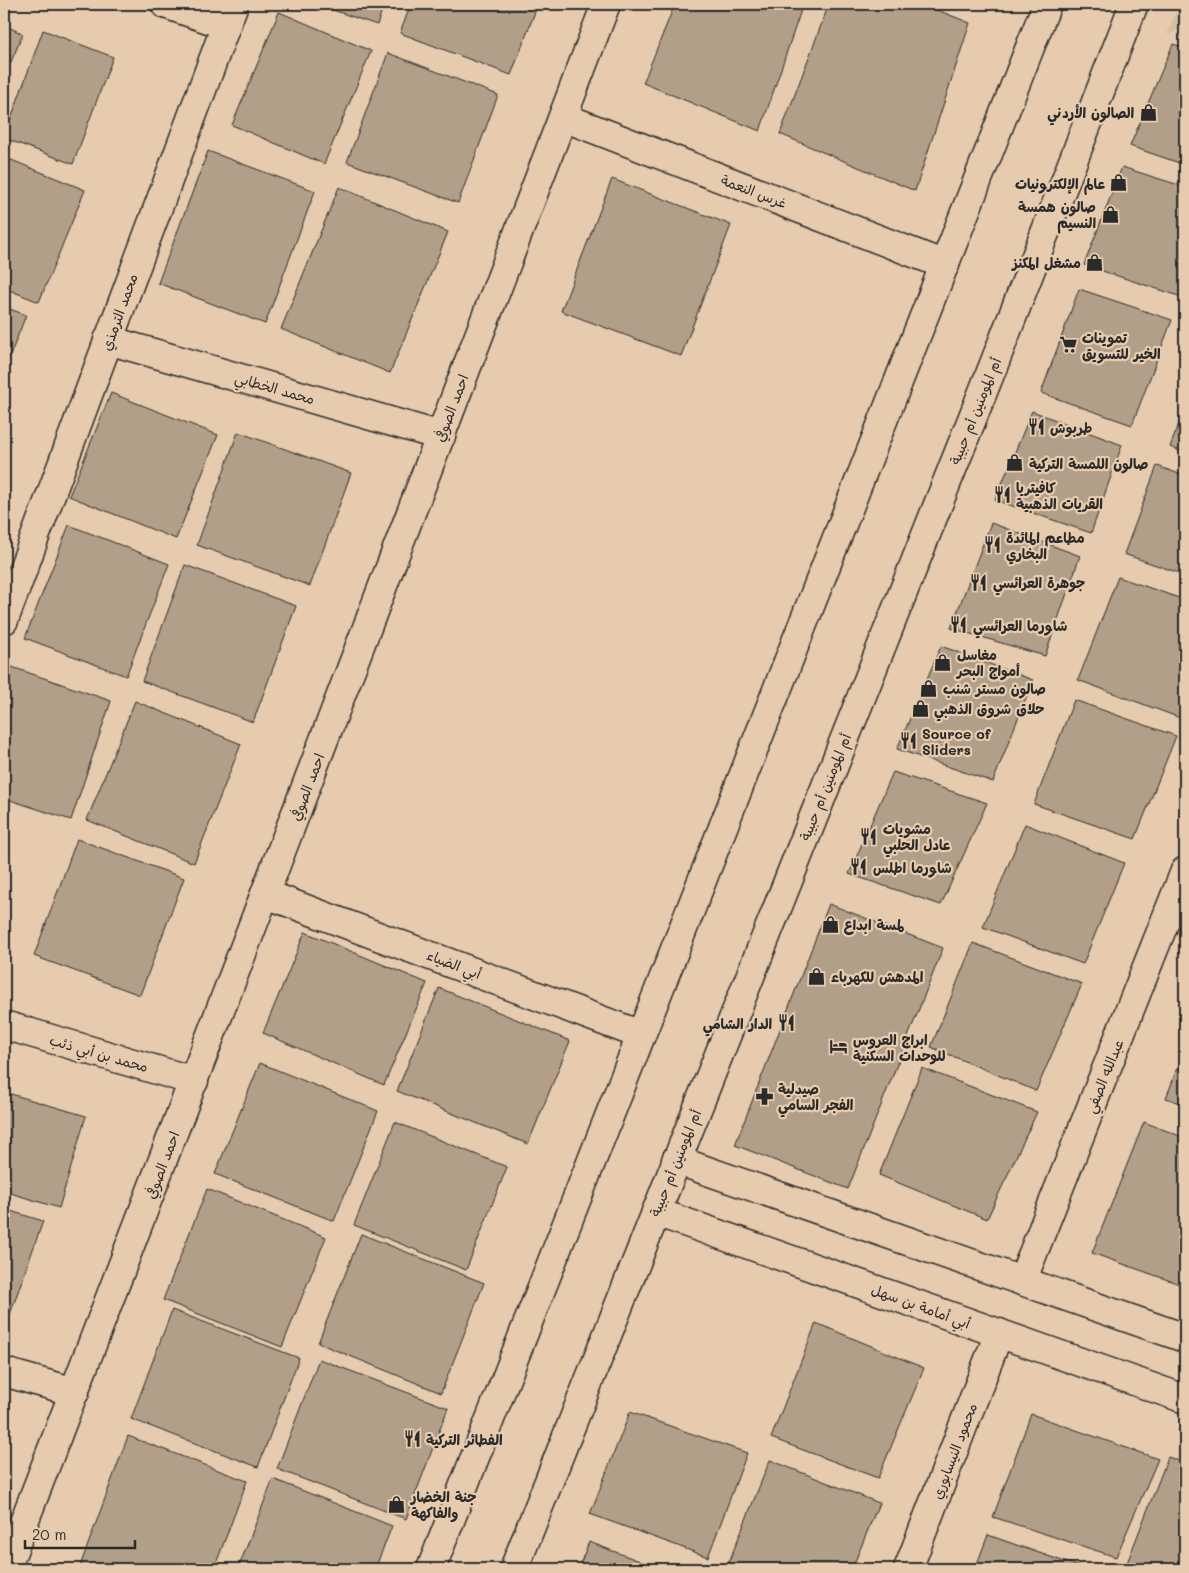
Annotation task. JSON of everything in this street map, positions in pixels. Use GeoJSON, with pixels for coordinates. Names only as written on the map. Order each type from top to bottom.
{"type":"FeatureCollection","features":[{"type":"Feature","properties":{"kind":"street"},"geometry":{"type":"LineString","coordinates":[[165,4],[230,14]]}},
{"type":"Feature","properties":{"kind":"street","name":"احمد الصوفي"},"geometry":{"type":"LineString","coordinates":[[6,1569],[606,4]]}},
{"type":"Feature","properties":{"kind":"street"},"geometry":{"type":"LineString","coordinates":[[431,1569],[1048,4]]}},
{"type":"Feature","properties":{"kind":"street","name":"أم المومنين أم حبيبة"},"geometry":{"type":"LineString","coordinates":[[514,1569],[994,364],[1134,4]]}},
{"type":"Feature","properties":{"kind":"street","name":"محمد الترمذي"},"geometry":{"type":"LineString","coordinates":[[4,620],[230,14]]}},
{"type":"Feature","properties":{"kind":"street","name":"غرس النعمة"},"geometry":{"type":"LineString","coordinates":[[563,117],[944,265]]}},
{"type":"Feature","properties":{"kind":"street","name":"محمد الخطابي"},"geometry":{"type":"LineString","coordinates":[[108,340],[441,436]]}},
{"type":"Feature","properties":{"kind":"street","name":"عبدالله الصفي"},"geometry":{"type":"LineString","coordinates":[[1022,1281],[1185,871]]}},
{"type":"Feature","properties":{"kind":"street","name":"أبي الضياء"},"geometry":{"type":"LineString","coordinates":[[266,894],[641,1035]]}},
{"type":"Feature","properties":{"kind":"street","name":"محمد بن أبي ذئب"},"geometry":{"type":"LineString","coordinates":[[4,1025],[194,1081]]}},
{"type":"Feature","properties":{"kind":"street"},"geometry":{"type":"LineString","coordinates":[[676,1160],[1185,1338]]}},
{"type":"Feature","properties":{"kind":"street","name":"أبي أمامة بن سهل"},"geometry":{"type":"LineString","coordinates":[[656,1212],[1185,1399]]}},
{"type":"Feature","properties":{"kind":"street","name":"محمود النيسابوري"},"geometry":{"type":"LineString","coordinates":[[908,1569],[999,1333]]}},
{"type":"Feature","properties":{"kind":"street"},"geometry":{"type":"LineString","coordinates":[[4,1372],[75,1392]]}},
{"type":"Feature","properties":{"kind":"shaded area"},"geometry":{"type":"Polygon","coordinates":[[[1179,4],[1185,4],[1185,27],[1167,35],[1179,4]]]}},
{"type":"Feature","properties":{"kind":"building"},"geometry":{"type":"Polygon","coordinates":[[[315,4],[384,4],[377,25],[315,4]]]}},
{"type":"Feature","properties":{"kind":"building"},"geometry":{"type":"Polygon","coordinates":[[[411,4],[538,4],[511,75],[400,33],[411,4]]]}},
{"type":"Feature","properties":{"kind":"building"},"geometry":{"type":"Polygon","coordinates":[[[675,4],[803,4],[760,131],[643,83],[675,4]]]}},
{"type":"Feature","properties":{"kind":"building"},"geometry":{"type":"Polygon","coordinates":[[[829,4],[922,4],[970,23],[915,191],[780,134],[829,4]]]}},
{"type":"Feature","properties":{"kind":"building"},"geometry":{"type":"Polygon","coordinates":[[[279,12],[371,51],[324,164],[232,125],[279,12]]]}},
{"type":"Feature","properties":{"kind":"building"},"geometry":{"type":"Polygon","coordinates":[[[4,25],[23,34],[4,78],[4,25]]]}},
{"type":"Feature","properties":{"kind":"building"},"geometry":{"type":"Polygon","coordinates":[[[43,30],[113,57],[73,164],[4,138],[43,30]]]}},
{"type":"Feature","properties":{"kind":"building"},"geometry":{"type":"Polygon","coordinates":[[[1173,44],[1185,48],[1185,165],[1130,146],[1173,44]]]}},
{"type":"Feature","properties":{"kind":"building"},"geometry":{"type":"Polygon","coordinates":[[[388,53],[498,95],[458,203],[347,162],[388,53]]]}},
{"type":"Feature","properties":{"kind":"building"},"geometry":{"type":"Polygon","coordinates":[[[208,151],[315,191],[265,324],[158,283],[208,151]]]}},
{"type":"Feature","properties":{"kind":"building"},"geometry":{"type":"Polygon","coordinates":[[[4,157],[85,190],[39,302],[4,288],[4,157]]]}},
{"type":"Feature","properties":{"kind":"building"},"geometry":{"type":"Polygon","coordinates":[[[1122,167],[1185,187],[1185,298],[1084,265],[1122,167]]]}},
{"type":"Feature","properties":{"kind":"building"},"geometry":{"type":"Polygon","coordinates":[[[612,179],[731,225],[681,356],[561,311],[612,179]]]}},
{"type":"Feature","properties":{"kind":"building"},"geometry":{"type":"Polygon","coordinates":[[[339,187],[448,232],[390,373],[281,329],[339,187]]]}},
{"type":"Feature","properties":{"kind":"building"},"geometry":{"type":"Polygon","coordinates":[[[1079,289],[1172,320],[1132,425],[1041,393],[1079,289]]]}},
{"type":"Feature","properties":{"kind":"building"},"geometry":{"type":"Polygon","coordinates":[[[4,307],[26,315],[4,371],[4,307]]]}},
{"type":"Feature","properties":{"kind":"building"},"geometry":{"type":"Polygon","coordinates":[[[111,393],[218,435],[176,539],[69,496],[111,393]]]}},
{"type":"Feature","properties":{"kind":"building"},"geometry":{"type":"Polygon","coordinates":[[[1185,408],[1185,453],[1170,447],[1185,408]]]}},
{"type":"Feature","properties":{"kind":"building"},"geometry":{"type":"Polygon","coordinates":[[[1032,411],[1122,445],[1091,533],[995,500],[1032,411]]]}},
{"type":"Feature","properties":{"kind":"building"},"geometry":{"type":"Polygon","coordinates":[[[238,432],[351,473],[310,586],[197,545],[238,432]]]}},
{"type":"Feature","properties":{"kind":"building"},"geometry":{"type":"Polygon","coordinates":[[[1157,466],[1185,476],[1185,575],[1124,554],[1157,466]]]}},
{"type":"Feature","properties":{"kind":"building"},"geometry":{"type":"Polygon","coordinates":[[[991,523],[1080,556],[1045,656],[951,628],[991,523]]]}},
{"type":"Feature","properties":{"kind":"building"},"geometry":{"type":"Polygon","coordinates":[[[69,525],[169,564],[126,676],[25,638],[69,525]]]}},
{"type":"Feature","properties":{"kind":"building"},"geometry":{"type":"Polygon","coordinates":[[[185,565],[296,606],[253,722],[142,681],[185,565]]]}},
{"type":"Feature","properties":{"kind":"building"},"geometry":{"type":"Polygon","coordinates":[[[1118,577],[1185,600],[1185,714],[1183,719],[1078,680],[1118,577]]]}},
{"type":"Feature","properties":{"kind":"building"},"geometry":{"type":"Polygon","coordinates":[[[941,646],[1033,680],[993,782],[897,749],[941,646]]]}},
{"type":"Feature","properties":{"kind":"building"},"geometry":{"type":"Polygon","coordinates":[[[9,666],[111,701],[71,820],[4,798],[4,681],[9,666]]]}},
{"type":"Feature","properties":{"kind":"building"},"geometry":{"type":"Polygon","coordinates":[[[1074,700],[1176,736],[1135,839],[1034,804],[1074,700]]]}},
{"type":"Feature","properties":{"kind":"building"},"geometry":{"type":"Polygon","coordinates":[[[135,701],[241,744],[194,863],[87,820],[135,701]]]}},
{"type":"Feature","properties":{"kind":"building"},"geometry":{"type":"Polygon","coordinates":[[[893,772],[987,803],[941,905],[849,874],[893,772]]]}},
{"type":"Feature","properties":{"kind":"building"},"geometry":{"type":"Polygon","coordinates":[[[1025,824],[1124,863],[1083,964],[983,927],[1025,824]]]}},
{"type":"Feature","properties":{"kind":"building"},"geometry":{"type":"Polygon","coordinates":[[[77,839],[184,878],[140,995],[34,956],[77,839]]]}},
{"type":"Feature","properties":{"kind":"building","name":"ابراج العروس للوحدات السكنية"},"geometry":{"type":"Polygon","coordinates":[[[829,904],[943,948],[848,1189],[735,1145],[829,904]]]}},
{"type":"Feature","properties":{"kind":"building"},"geometry":{"type":"Polygon","coordinates":[[[305,932],[427,983],[384,1085],[263,1033],[305,932]]]}},
{"type":"Feature","properties":{"kind":"building"},"geometry":{"type":"Polygon","coordinates":[[[973,943],[1082,984],[1036,1091],[931,1047],[973,943]]]}},
{"type":"Feature","properties":{"kind":"building"},"geometry":{"type":"Polygon","coordinates":[[[439,988],[570,1041],[528,1144],[397,1091],[439,988]]]}},
{"type":"Feature","properties":{"kind":"building"},"geometry":{"type":"Polygon","coordinates":[[[1185,1049],[1185,1105],[1166,1098],[1185,1049]]]}},
{"type":"Feature","properties":{"kind":"building"},"geometry":{"type":"Polygon","coordinates":[[[260,1063],[378,1111],[334,1221],[215,1174],[260,1063]]]}},
{"type":"Feature","properties":{"kind":"building"},"geometry":{"type":"Polygon","coordinates":[[[922,1068],[1037,1112],[987,1219],[879,1175],[922,1068]]]}},
{"type":"Feature","properties":{"kind":"building"},"geometry":{"type":"Polygon","coordinates":[[[4,1092],[86,1116],[59,1208],[4,1191],[4,1092]]]}},
{"type":"Feature","properties":{"kind":"building"},"geometry":{"type":"Polygon","coordinates":[[[395,1122],[507,1167],[466,1270],[354,1225],[395,1122]]]}},
{"type":"Feature","properties":{"kind":"building"},"geometry":{"type":"Polygon","coordinates":[[[1144,1122],[1185,1138],[1185,1286],[1092,1253],[1144,1122]]]}},
{"type":"Feature","properties":{"kind":"building"},"geometry":{"type":"Polygon","coordinates":[[[207,1189],[326,1237],[282,1347],[163,1300],[207,1189]]]}},
{"type":"Feature","properties":{"kind":"building"},"geometry":{"type":"Polygon","coordinates":[[[4,1209],[43,1221],[8,1320],[4,1318],[4,1209]]]}},
{"type":"Feature","properties":{"kind":"building"},"geometry":{"type":"Polygon","coordinates":[[[361,1234],[484,1283],[441,1393],[318,1343],[361,1234]]]}},
{"type":"Feature","properties":{"kind":"building"},"geometry":{"type":"Polygon","coordinates":[[[172,1310],[299,1358],[258,1467],[131,1419],[172,1310]]]}},
{"type":"Feature","properties":{"kind":"building"},"geometry":{"type":"Polygon","coordinates":[[[816,1323],[924,1368],[878,1478],[771,1438],[816,1323]]]}},
{"type":"Feature","properties":{"kind":"building"},"geometry":{"type":"Polygon","coordinates":[[[319,1359],[448,1408],[406,1519],[277,1469],[319,1359]]]}},
{"type":"Feature","properties":{"kind":"building"},"geometry":{"type":"Polygon","coordinates":[[[630,1412],[747,1453],[708,1557],[590,1514],[630,1412]]]}},
{"type":"Feature","properties":{"kind":"building"},"geometry":{"type":"Polygon","coordinates":[[[1031,1414],[1158,1459],[1116,1557],[993,1517],[1031,1414]]]}},
{"type":"Feature","properties":{"kind":"building"},"geometry":{"type":"Polygon","coordinates":[[[128,1436],[247,1481],[214,1569],[79,1569],[128,1436]]]}},
{"type":"Feature","properties":{"kind":"building"},"geometry":{"type":"Polygon","coordinates":[[[1168,1457],[1185,1463],[1185,1569],[1145,1569],[1127,1563],[1168,1457]]]}},
{"type":"Feature","properties":{"kind":"building"},"geometry":{"type":"Polygon","coordinates":[[[770,1460],[879,1503],[852,1569],[726,1569],[770,1460]]]}},
{"type":"Feature","properties":{"kind":"building"},"geometry":{"type":"Polygon","coordinates":[[[273,1479],[392,1526],[375,1569],[238,1569],[273,1479]]]}},
{"type":"Feature","properties":{"kind":"building"},"geometry":{"type":"Polygon","coordinates":[[[988,1535],[1085,1569],[975,1569],[988,1535]]]}},
{"type":"Feature","properties":{"kind":"building"},"geometry":{"type":"Polygon","coordinates":[[[589,1542],[661,1569],[578,1569],[589,1542]]]}},
{"type":"Feature","properties":{"kind":"place","name":"الصالون الأردني"},"geometry":{"type":"Point","coordinates":[1148,112]}},
{"type":"Feature","properties":{"kind":"place","name":"عالم الإلكترونيات"},"geometry":{"type":"Point","coordinates":[1119,183]}},
{"type":"Feature","properties":{"kind":"place","name":"صالون همسة النسيم"},"geometry":{"type":"Point","coordinates":[1110,214]}},
{"type":"Feature","properties":{"kind":"place","name":"مشغل المكنز"},"geometry":{"type":"Point","coordinates":[1095,262]}},
{"type":"Feature","properties":{"kind":"place","name":"تموينات الخير للتسويق"},"geometry":{"type":"Point","coordinates":[1068,345]}},
{"type":"Feature","properties":{"kind":"place","name":"طربوش"},"geometry":{"type":"Point","coordinates":[1036,427]}},
{"type":"Feature","properties":{"kind":"place","name":"صالون اللمسة التركية"},"geometry":{"type":"Point","coordinates":[1015,463]}},
{"type":"Feature","properties":{"kind":"place","name":"كافيتريا القريات الذهبية"},"geometry":{"type":"Point","coordinates":[1002,495]}},
{"type":"Feature","properties":{"kind":"place","name":"مطاعم المائدة البخاري"},"geometry":{"type":"Point","coordinates":[992,545]}},
{"type":"Feature","properties":{"kind":"place","name":"جوهرة العرائسي"},"geometry":{"type":"Point","coordinates":[979,582]}},
{"type":"Feature","properties":{"kind":"place","name":"شاورما العرائسي"},"geometry":{"type":"Point","coordinates":[959,625]}},
{"type":"Feature","properties":{"kind":"place","name":"مغاسل أمواج البحر"},"geometry":{"type":"Point","coordinates":[943,662]}},
{"type":"Feature","properties":{"kind":"place","name":"صالون مستر شنب"},"geometry":{"type":"Point","coordinates":[929,688]}},
{"type":"Feature","properties":{"kind":"place","name":"حلاق شروق الذهبي"},"geometry":{"type":"Point","coordinates":[920,708]}},
{"type":"Feature","properties":{"kind":"place","name":"Source of Sliders"},"geometry":{"type":"Point","coordinates":[908,741]}},
{"type":"Feature","properties":{"kind":"place","name":"مشويات عادل الحلبي"},"geometry":{"type":"Point","coordinates":[869,836]}},
{"type":"Feature","properties":{"kind":"place","name":"شاورما اطلس"},"geometry":{"type":"Point","coordinates":[859,867]}},
{"type":"Feature","properties":{"kind":"place","name":"لمسة ابداع"},"geometry":{"type":"Point","coordinates":[830,924]}},
{"type":"Feature","properties":{"kind":"place","name":"المدهش للكهرباء"},"geometry":{"type":"Point","coordinates":[817,976]}},
{"type":"Feature","properties":{"kind":"place","name":"الدار الشامي"},"geometry":{"type":"Point","coordinates":[786,1023]}},
{"type":"Feature","properties":{"kind":"place","name":"ابراج العروس للوحدات السكنية"},"geometry":{"type":"Point","coordinates":[839,1047]}},
{"type":"Feature","properties":{"kind":"place","name":"صيدلية الفجر السامي"},"geometry":{"type":"Point","coordinates":[764,1096]}},
{"type":"Feature","properties":{"kind":"place","name":"الفطائر التركية"},"geometry":{"type":"Point","coordinates":[412,1439]}},
{"type":"Feature","properties":{"kind":"place","name":"جنة الخضار والفاكهة"},"geometry":{"type":"Point","coordinates":[397,1504]}}]}
